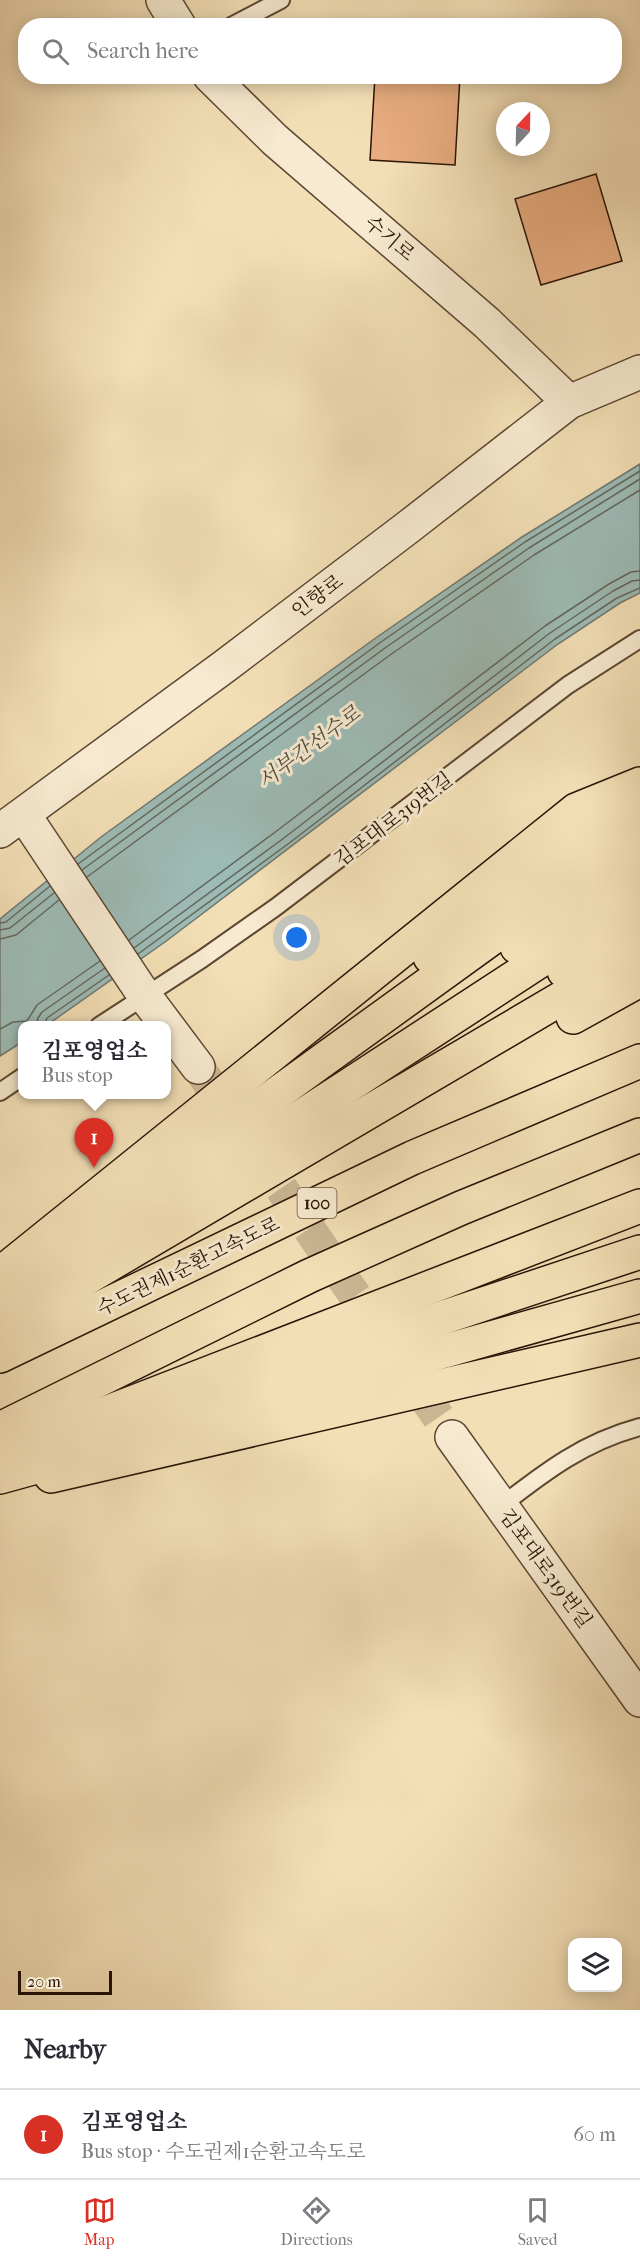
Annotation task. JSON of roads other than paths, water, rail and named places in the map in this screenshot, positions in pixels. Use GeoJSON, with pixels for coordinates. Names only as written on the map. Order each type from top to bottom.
{"type":"FeatureCollection","features":[{"type":"Feature","properties":{"kind":"highway"},"geometry":{"type":"LineString","coordinates":[[0,1274],[576,810],[640,784]]}},
{"type":"Feature","properties":{"kind":"highway"},"geometry":{"type":"LineString","coordinates":[[0,1284],[593,832],[640,813]]}},
{"type":"Feature","properties":{"kind":"highway"},"geometry":{"type":"LineString","coordinates":[[0,1294],[604,857],[640,842]]}},
{"type":"Feature","properties":{"kind":"highway"},"geometry":{"type":"LineString","coordinates":[[0,1303],[611,882],[640,870]]}},
{"type":"Feature","properties":{"kind":"highway"},"geometry":{"type":"LineString","coordinates":[[0,1312],[624,906],[640,899]]}},
{"type":"Feature","properties":{"kind":"highway"},"geometry":{"type":"LineString","coordinates":[[0,1321],[640,926]]}},
{"type":"Feature","properties":{"kind":"highway"},"geometry":{"type":"LineString","coordinates":[[0,1329],[640,952]]}},
{"type":"Feature","properties":{"kind":"highway"},"geometry":{"type":"LineString","coordinates":[[0,1337],[640,980]]}},
{"type":"Feature","properties":{"kind":"highway","name":"수도권제1순환고속도로"},"geometry":{"type":"LineString","coordinates":[[0,1356],[412,1158],[640,1061]]}},
{"type":"Feature","properties":{"kind":"highway"},"geometry":{"type":"LineString","coordinates":[[0,1429],[309,1276],[461,1208],[640,1135]]}},
{"type":"Feature","properties":{"kind":"highway"},"geometry":{"type":"LineString","coordinates":[[0,1454],[640,1206]]}},
{"type":"Feature","properties":{"kind":"highway"},"geometry":{"type":"LineString","coordinates":[[0,1459],[640,1227]]}},
{"type":"Feature","properties":{"kind":"highway"},"geometry":{"type":"LineString","coordinates":[[0,1466],[640,1252]]}},
{"type":"Feature","properties":{"kind":"highway"},"geometry":{"type":"LineString","coordinates":[[0,1472],[640,1275]]}},
{"type":"Feature","properties":{"kind":"highway"},"geometry":{"type":"LineString","coordinates":[[0,1477],[640,1296]]}},
{"type":"Feature","properties":{"kind":"highway"},"geometry":{"type":"LineString","coordinates":[[0,1482],[640,1318]]}},
{"type":"Feature","properties":{"kind":"highway"},"geometry":{"type":"LineString","coordinates":[[0,1488],[640,1341]]}},
{"type":"Feature","properties":{"kind":"highway"},"geometry":{"type":"LineString","coordinates":[[0,1494],[640,1361]]}},
{"type":"Feature","properties":{"kind":"street"},"geometry":{"type":"LineString","coordinates":[[163,0],[173,18]]}},
{"type":"Feature","properties":{"kind":"street","name":"수기로"},"geometry":{"type":"LineString","coordinates":[[218,84],[275,140],[451,291],[569,402]]}},
{"type":"Feature","properties":{"kind":"street","name":"인향로"},"geometry":{"type":"LineString","coordinates":[[12,823],[398,536],[569,402],[640,372]]}},
{"type":"Feature","properties":{"kind":"street"},"geometry":{"type":"LineString","coordinates":[[12,823],[47,852],[164,1021]]}},
{"type":"Feature","properties":{"kind":"street"},"geometry":{"type":"LineString","coordinates":[[171,1031],[198,1067]]}},
{"type":"Feature","properties":{"kind":"street","name":"김포대로319번길"},"geometry":{"type":"LineString","coordinates":[[452,1437],[640,1700]]}},
{"type":"Feature","properties":{"kind":"lane"},"geometry":{"type":"LineString","coordinates":[[246,18],[281,0]]}},
{"type":"Feature","properties":{"kind":"lane","name":"김포대로319번길"},"geometry":{"type":"LineString","coordinates":[[106,1021],[202,959],[276,907],[568,686],[640,639]]}},
{"type":"Feature","properties":{"kind":"lane"},"geometry":{"type":"LineString","coordinates":[[0,1092],[18,1080]]}},
{"type":"Feature","properties":{"kind":"lane"},"geometry":{"type":"LineString","coordinates":[[501,1506],[555,1464],[578,1450],[605,1438],[640,1427]]}},
{"type":"Feature","properties":{"kind":"water","name":"서부간선수로"},"geometry":{"type":"Polygon","coordinates":[[[640,464],[640,593],[620,603],[558,644],[165,942],[53,1021],[18,1021],[18,1045],[0,1056],[0,919],[101,837],[377,637],[522,537],[640,464]]]}},
{"type":"Feature","properties":{"kind":"tunnel"},"geometry":{"type":"LineString","coordinates":[[198,1067],[452,1437]]}},
{"type":"Feature","properties":{"kind":"place","name":"김포영업소"},"geometry":{"type":"Point","coordinates":[94,1168]}}]}
